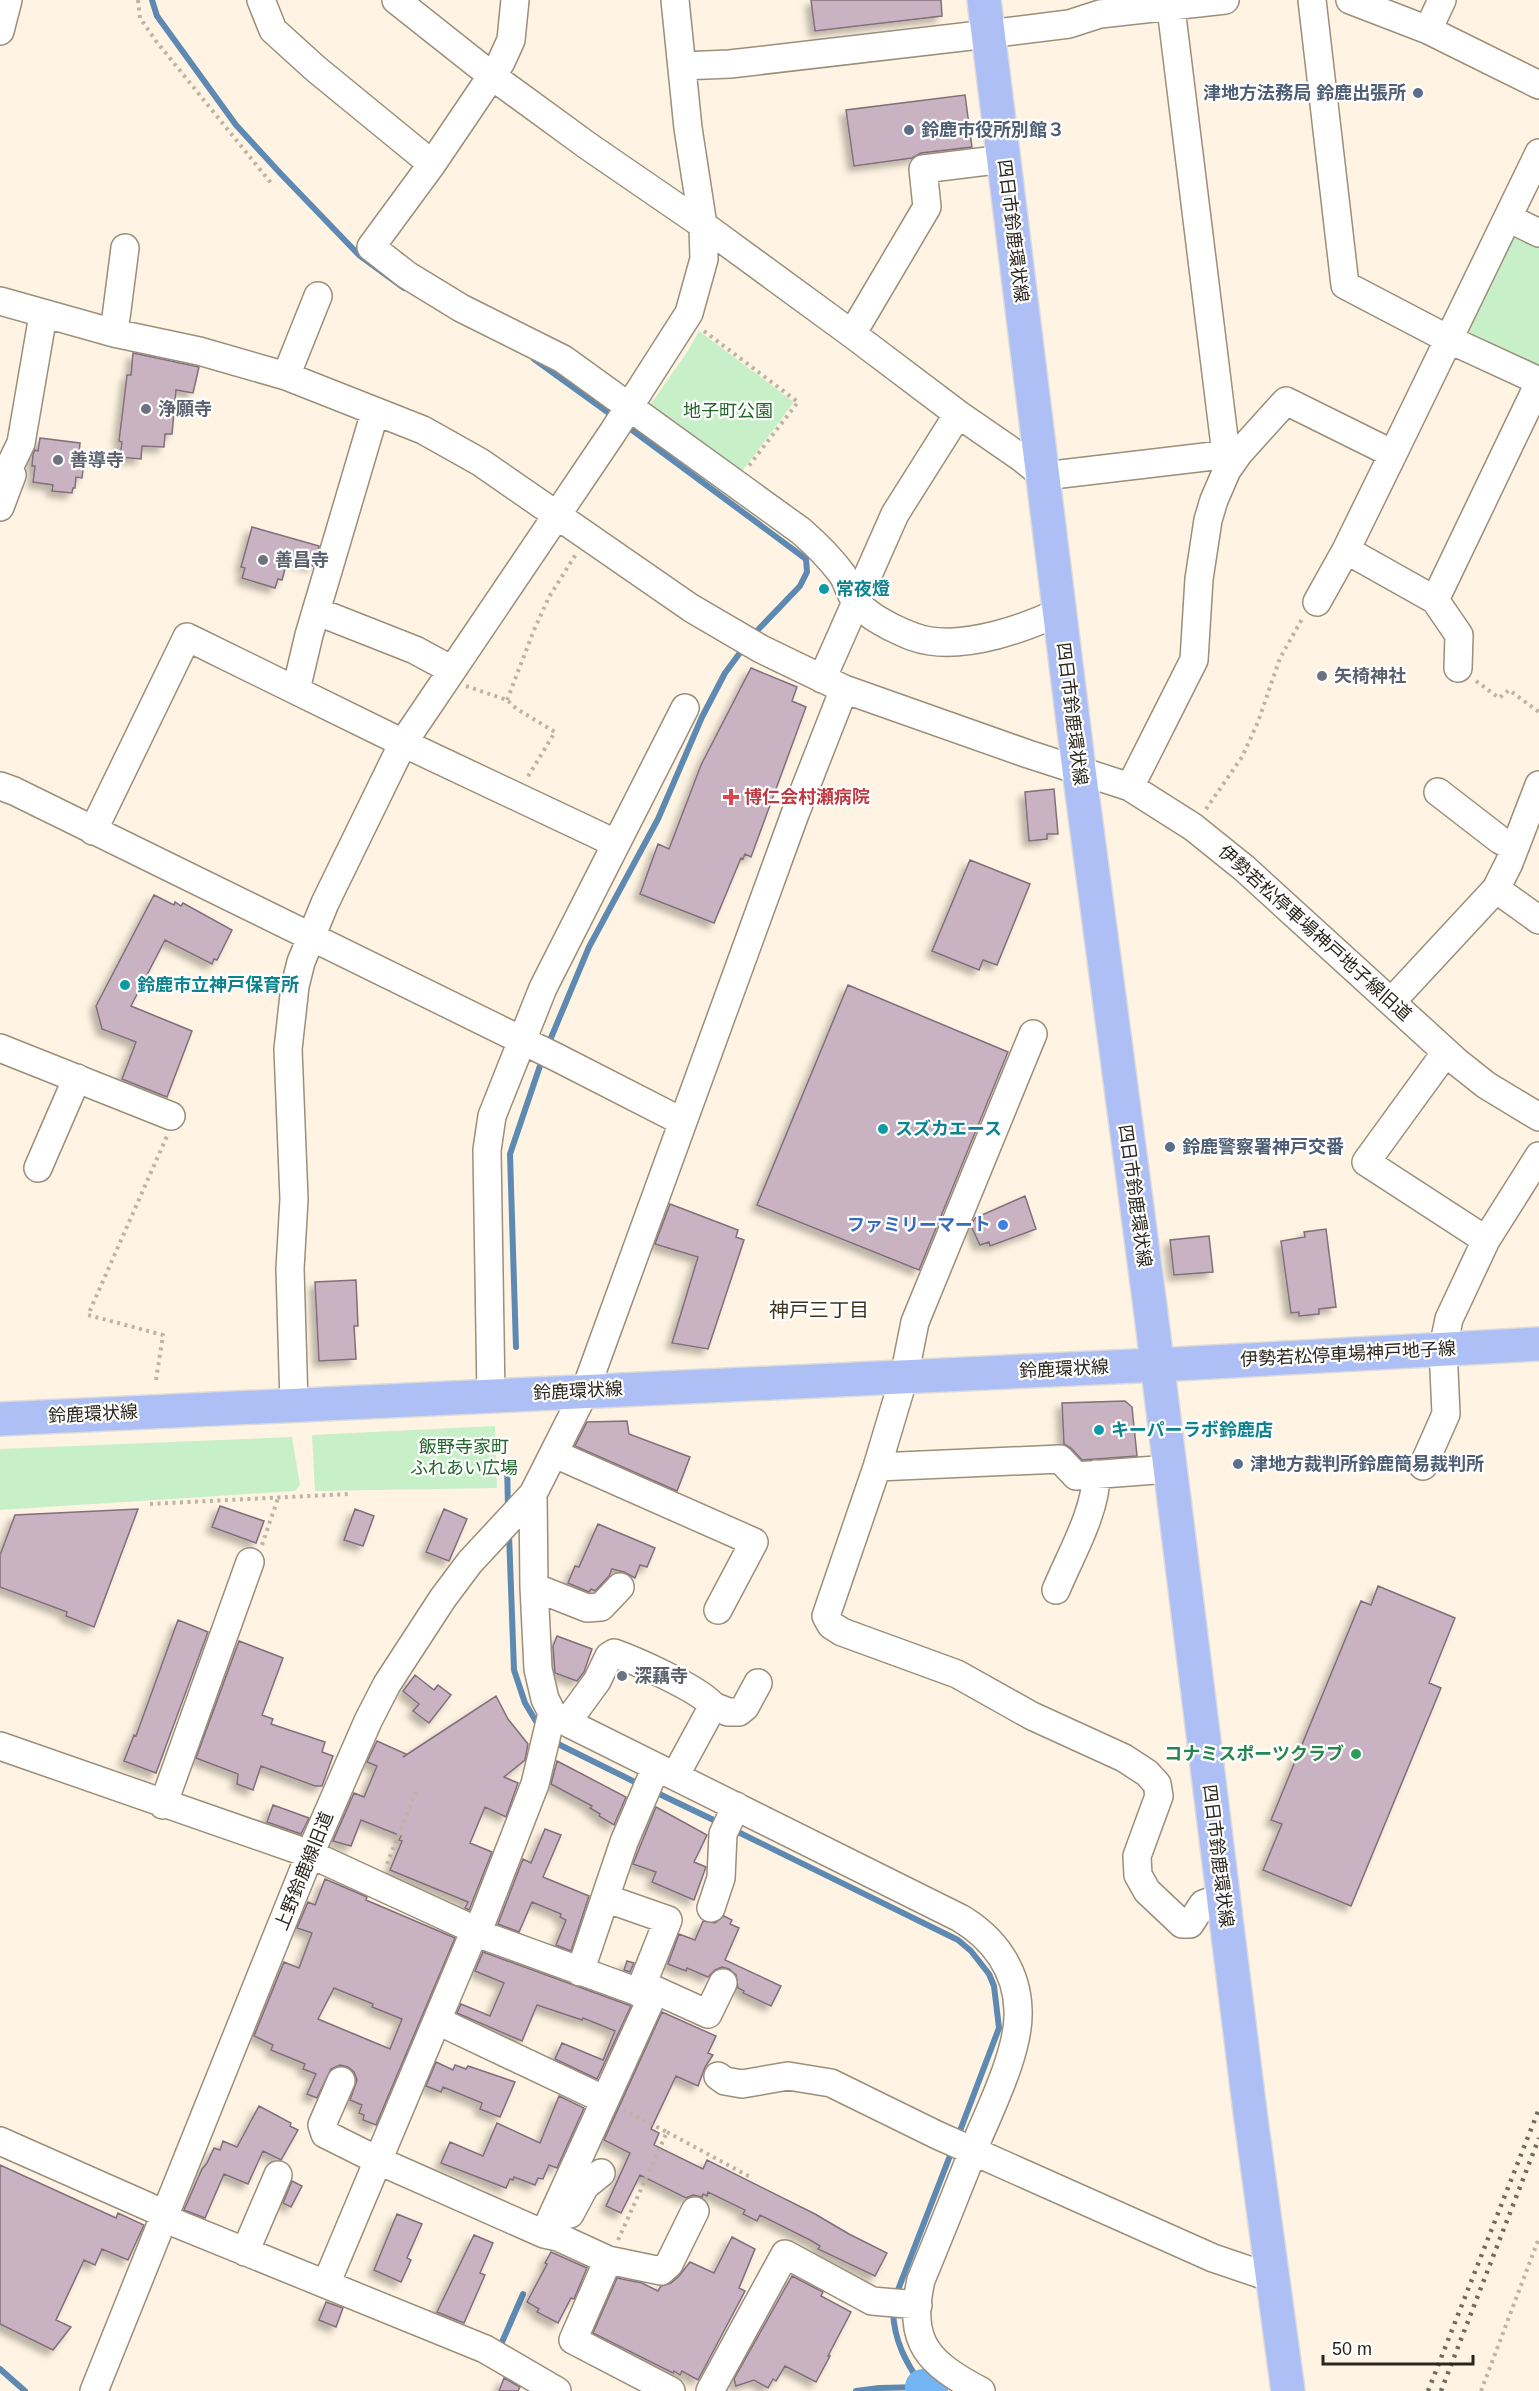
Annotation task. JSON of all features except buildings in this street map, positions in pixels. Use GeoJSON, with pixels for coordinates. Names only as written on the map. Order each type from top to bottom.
{"type":"FeatureCollection","features":[{"type":"Feature","properties":{"kind":"main road","name":"四日市鈴鹿環状線"},"geometry":{"type":"LineString","coordinates":[[984,0],[1079,770],[1288,2391]]}},
{"type":"Feature","properties":{"kind":"main road","name":"伊勢若松停車場神戸地子線"},"geometry":{"type":"LineString","coordinates":[[1157,1365],[1539,1344]]}},
{"type":"Feature","properties":{"kind":"main road","name":"鈴鹿環状線"},"geometry":{"type":"LineString","coordinates":[[0,1419],[1157,1365]]}},
{"type":"Feature","properties":{"kind":"street"},"geometry":{"type":"LineString","coordinates":[[0,31],[8,0]]}},
{"type":"Feature","properties":{"kind":"street"},"geometry":{"type":"LineString","coordinates":[[261,0],[273,30],[316,69],[432,164]]}},
{"type":"Feature","properties":{"kind":"street"},"geometry":{"type":"LineString","coordinates":[[396,0],[492,76],[588,147],[703,225],[852,333],[958,414],[1023,459],[1044,477],[1232,453],[1286,400],[1393,454]]}},
{"type":"Feature","properties":{"kind":"street"},"geometry":{"type":"LineString","coordinates":[[514,0],[511,40],[501,63],[432,164],[371,247],[407,275],[460,308],[563,359],[604,390],[622,416],[735,484],[801,531],[823,550],[844,576],[856,602],[875,618],[912,637],[931,641],[954,641],[1021,627],[1059,612]]}},
{"type":"Feature","properties":{"kind":"street"},"geometry":{"type":"LineString","coordinates":[[294,1404],[290,1269],[294,1199],[288,1049],[295,986],[310,937],[325,903],[403,743],[689,313],[704,259],[703,225],[692,158],[675,0]]}},
{"type":"Feature","properties":{"kind":"street"},"geometry":{"type":"LineString","coordinates":[[682,66],[730,64],[988,34],[1069,24],[1101,15],[1170,3],[1226,0]]}},
{"type":"Feature","properties":{"kind":"street"},"geometry":{"type":"LineString","coordinates":[[1311,0],[1345,285],[1450,340],[1539,382],[1435,600]]}},
{"type":"Feature","properties":{"kind":"street"},"geometry":{"type":"LineString","coordinates":[[1350,0],[1428,30],[1539,85]]}},
{"type":"Feature","properties":{"kind":"street"},"geometry":{"type":"LineString","coordinates":[[1428,30],[1442,0]]}},
{"type":"Feature","properties":{"kind":"street"},"geometry":{"type":"LineString","coordinates":[[1130,787],[1194,660],[1198,579],[1208,520],[1232,453],[1170,3]]}},
{"type":"Feature","properties":{"kind":"street"},"geometry":{"type":"LineString","coordinates":[[1317,602],[1346,550],[1450,340],[1539,153]]}},
{"type":"Feature","properties":{"kind":"street"},"geometry":{"type":"LineString","coordinates":[[852,333],[927,207],[923,169],[1004,159]]}},
{"type":"Feature","properties":{"kind":"street"},"geometry":{"type":"LineString","coordinates":[[1508,218],[1539,233]]}},
{"type":"Feature","properties":{"kind":"street"},"geometry":{"type":"LineString","coordinates":[[114,333],[125,248]]}},
{"type":"Feature","properties":{"kind":"street"},"geometry":{"type":"LineString","coordinates":[[286,376],[318,296]]}},
{"type":"Feature","properties":{"kind":"street","name":"伊勢若松停車場神戸地子線旧道"},"geometry":{"type":"LineString","coordinates":[[0,301],[43,315],[199,351],[286,376],[423,430],[480,462],[691,608],[761,649],[833,684],[1130,787],[1193,827],[1244,868],[1446,1052],[1486,1085],[1539,1117]]}},
{"type":"Feature","properties":{"kind":"street"},"geometry":{"type":"LineString","coordinates":[[0,507],[12,474],[9,468],[21,443],[43,315]]}},
{"type":"Feature","properties":{"kind":"street"},"geometry":{"type":"LineString","coordinates":[[296,690],[316,611],[375,412]]}},
{"type":"Feature","properties":{"kind":"street","name":"上野鈴鹿線旧道"},"geometry":{"type":"LineString","coordinates":[[94,2391],[345,1769],[387,1684],[443,1598],[470,1562],[528,1501],[555,1454],[585,1391],[795,814],[856,602],[896,514],[958,414]]}},
{"type":"Feature","properties":{"kind":"street"},"geometry":{"type":"LineString","coordinates":[[1346,550],[1435,600],[1459,635],[1458,668]]}},
{"type":"Feature","properties":{"kind":"street"},"geometry":{"type":"LineString","coordinates":[[316,611],[415,650],[449,675]]}},
{"type":"Feature","properties":{"kind":"street"},"geometry":{"type":"LineString","coordinates":[[93,831],[187,637],[403,743],[615,843]]}},
{"type":"Feature","properties":{"kind":"street"},"geometry":{"type":"LineString","coordinates":[[491,1396],[488,1134],[492,1116],[527,1042],[543,988],[685,708]]}},
{"type":"Feature","properties":{"kind":"street"},"geometry":{"type":"LineString","coordinates":[[1392,1001],[1496,889],[1509,863],[1539,785]]}},
{"type":"Feature","properties":{"kind":"street"},"geometry":{"type":"LineString","coordinates":[[0,786],[527,1042],[683,1122]]}},
{"type":"Feature","properties":{"kind":"street"},"geometry":{"type":"LineString","coordinates":[[1438,792],[1500,840],[1514,848]]}},
{"type":"Feature","properties":{"kind":"street"},"geometry":{"type":"LineString","coordinates":[[1496,889],[1539,920]]}},
{"type":"Feature","properties":{"kind":"street"},"geometry":{"type":"LineString","coordinates":[[1033,1034],[915,1322],[904,1377],[877,1467],[826,1617],[831,1625],[842,1632],[957,1674],[1032,1716],[1136,1766],[1157,1784],[1159,1790],[1158,1801],[1137,1856],[1138,1875],[1147,1891],[1182,1924],[1190,1923],[1203,1904],[1223,1897]]}},
{"type":"Feature","properties":{"kind":"street"},"geometry":{"type":"LineString","coordinates":[[0,1048],[171,1116]]}},
{"type":"Feature","properties":{"kind":"street"},"geometry":{"type":"LineString","coordinates":[[1446,1052],[1366,1162],[1486,1240]]}},
{"type":"Feature","properties":{"kind":"street"},"geometry":{"type":"LineString","coordinates":[[38,1168],[77,1078]]}},
{"type":"Feature","properties":{"kind":"street"},"geometry":{"type":"LineString","coordinates":[[1423,1466],[1446,1414],[1443,1348],[1449,1319],[1486,1240],[1539,1156]]}},
{"type":"Feature","properties":{"kind":"street"},"geometry":{"type":"LineString","coordinates":[[555,1454],[754,1542],[718,1610]]}},
{"type":"Feature","properties":{"kind":"street"},"geometry":{"type":"LineString","coordinates":[[877,1467],[1060,1459],[1076,1476],[1169,1469]]}},
{"type":"Feature","properties":{"kind":"street"},"geometry":{"type":"LineString","coordinates":[[1056,1590],[1089,1512],[1096,1488],[1096,1474]]}},
{"type":"Feature","properties":{"kind":"street"},"geometry":{"type":"LineString","coordinates":[[528,1501],[538,1669],[545,1699],[556,1719],[656,1779],[730,1817],[960,1918],[978,1930],[999,1952],[1015,1985],[1018,2027],[997,2092],[969,2149],[913,2305],[917,2328],[929,2356],[968,2389]]}},
{"type":"Feature","properties":{"kind":"street"},"geometry":{"type":"LineString","coordinates":[[163,1805],[250,1562]]}},
{"type":"Feature","properties":{"kind":"street"},"geometry":{"type":"LineString","coordinates":[[534,1587],[587,1608],[601,1607],[620,1587]]}},
{"type":"Feature","properties":{"kind":"street"},"geometry":{"type":"LineString","coordinates":[[326,2284],[476,1930],[480,1926],[529,1801],[556,1719],[597,1681],[609,1656],[614,1653],[691,1690],[710,1701],[713,1706],[728,1712],[739,1712],[745,1707],[758,1683]]}},
{"type":"Feature","properties":{"kind":"street"},"geometry":{"type":"LineString","coordinates":[[580,1972],[605,1898],[656,1779],[713,1706]]}},
{"type":"Feature","properties":{"kind":"street"},"geometry":{"type":"LineString","coordinates":[[0,1746],[163,1805],[310,1854],[476,1930],[482,1935],[645,1995],[655,1990],[708,2014],[723,1983]]}},
{"type":"Feature","properties":{"kind":"street"},"geometry":{"type":"LineString","coordinates":[[711,1908],[721,1878],[730,1817]]}},
{"type":"Feature","properties":{"kind":"street"},"geometry":{"type":"LineString","coordinates":[[551,2235],[645,1995],[668,1920],[605,1898]]}},
{"type":"Feature","properties":{"kind":"street"},"geometry":{"type":"LineString","coordinates":[[438,2021],[605,2100]]}},
{"type":"Feature","properties":{"kind":"street"},"geometry":{"type":"LineString","coordinates":[[718,2076],[725,2081],[742,2084],[788,2076],[831,2083],[969,2149],[1213,2258],[1272,2278]]}},
{"type":"Feature","properties":{"kind":"street"},"geometry":{"type":"LineString","coordinates":[[341,2081],[322,2126],[326,2134],[379,2161],[608,2260],[661,2271],[669,2264],[695,2211]]}},
{"type":"Feature","properties":{"kind":"street"},"geometry":{"type":"LineString","coordinates":[[0,2141],[245,2252],[485,2349],[557,2391]]}},
{"type":"Feature","properties":{"kind":"street"},"geometry":{"type":"LineString","coordinates":[[551,2235],[585,2186],[601,2174]]}},
{"type":"Feature","properties":{"kind":"street"},"geometry":{"type":"LineString","coordinates":[[245,2252],[278,2175]]}},
{"type":"Feature","properties":{"kind":"street"},"geometry":{"type":"LineString","coordinates":[[716,2389],[775,2248],[878,2302],[913,2305]]}},
{"type":"Feature","properties":{"kind":"street"},"geometry":{"type":"LineString","coordinates":[[608,2260],[573,2340],[671,2391]]}},
{"type":"Feature","properties":{"kind":"path"},"geometry":{"type":"LineString","coordinates":[[138,0],[140,18],[156,41],[271,183]]}},
{"type":"Feature","properties":{"kind":"path"},"geometry":{"type":"LineString","coordinates":[[696,325],[798,402],[735,484]]}},
{"type":"Feature","properties":{"kind":"path"},"geometry":{"type":"LineString","coordinates":[[507,700],[549,597],[588,537]]}},
{"type":"Feature","properties":{"kind":"path"},"geometry":{"type":"LineString","coordinates":[[1193,827],[1242,757],[1258,722],[1280,658],[1305,615],[1317,602]]}},
{"type":"Feature","properties":{"kind":"path"},"geometry":{"type":"LineString","coordinates":[[1458,668],[1499,698],[1509,690],[1539,712]]}},
{"type":"Feature","properties":{"kind":"path"},"geometry":{"type":"LineString","coordinates":[[449,675],[507,700],[517,709],[555,732],[515,796]]}},
{"type":"Feature","properties":{"kind":"path"},"geometry":{"type":"LineString","coordinates":[[156,1380],[164,1335],[88,1315],[172,1124],[171,1116]]}},
{"type":"Feature","properties":{"kind":"path"},"geometry":{"type":"LineString","coordinates":[[150,1504],[348,1494]]}},
{"type":"Feature","properties":{"kind":"path"},"geometry":{"type":"LineString","coordinates":[[250,1562],[257,1560],[278,1498]]}},
{"type":"Feature","properties":{"kind":"path"},"geometry":{"type":"LineString","coordinates":[[378,1886],[418,1787]]}},
{"type":"Feature","properties":{"kind":"path"},"geometry":{"type":"LineString","coordinates":[[605,2100],[752,2178]]}},
{"type":"Feature","properties":{"kind":"path"},"geometry":{"type":"LineString","coordinates":[[608,2260],[667,2132]]}},
{"type":"Feature","properties":{"kind":"path"},"geometry":{"type":"LineString","coordinates":[[1481,2391],[1539,2238]]}},
{"type":"Feature","properties":{"kind":"green space"},"geometry":{"type":"Polygon","coordinates":[[[1509,234],[1539,241],[1539,370],[1468,336],[1465,325],[1509,234]]]}},
{"type":"Feature","properties":{"kind":"green space","name":"地子町公園"},"geometry":{"type":"Polygon","coordinates":[[[699,331],[794,402],[737,478],[648,408],[699,331]]]}},
{"type":"Feature","properties":{"kind":"green space","name":"飯野寺家町 ふれあい広場"},"geometry":{"type":"Polygon","coordinates":[[[495,1426],[497,1488],[315,1491],[312,1435],[495,1426]]]}},
{"type":"Feature","properties":{"kind":"green space"},"geometry":{"type":"Polygon","coordinates":[[[292,1437],[300,1485],[295,1491],[0,1510],[0,1449],[292,1437]]]}},
{"type":"Feature","properties":{"kind":"waterway"},"geometry":{"type":"LineString","coordinates":[[152,0],[157,16],[236,125],[359,255],[404,288]]}},
{"type":"Feature","properties":{"kind":"waterway"},"geometry":{"type":"LineString","coordinates":[[534,359],[613,416]]}},
{"type":"Feature","properties":{"kind":"waterway"},"geometry":{"type":"LineString","coordinates":[[624,424],[806,559],[807,572],[800,586],[753,635]]}},
{"type":"Feature","properties":{"kind":"waterway"},"geometry":{"type":"LineString","coordinates":[[548,1045],[589,947],[658,819],[702,717],[725,673],[745,646]]}},
{"type":"Feature","properties":{"kind":"waterway"},"geometry":{"type":"LineString","coordinates":[[516,1347],[510,1154],[543,1057]]}},
{"type":"Feature","properties":{"kind":"waterway"},"geometry":{"type":"LineString","coordinates":[[507,1462],[508,1509]]}},
{"type":"Feature","properties":{"kind":"waterway"},"geometry":{"type":"LineString","coordinates":[[509,1534],[514,1670],[525,1703],[540,1728]]}},
{"type":"Feature","properties":{"kind":"waterway"},"geometry":{"type":"LineString","coordinates":[[554,1740],[641,1785]]}},
{"type":"Feature","properties":{"kind":"waterway"},"geometry":{"type":"LineString","coordinates":[[653,1791],[722,1824]]}},
{"type":"Feature","properties":{"kind":"waterway"},"geometry":{"type":"LineString","coordinates":[[734,1830],[958,1940],[971,1951],[989,1974],[994,1986],[999,2028],[958,2136]]}},
{"type":"Feature","properties":{"kind":"waterway"},"geometry":{"type":"LineString","coordinates":[[896,2295],[953,2148]]}},
{"type":"Feature","properties":{"kind":"waterway"},"geometry":{"type":"LineString","coordinates":[[499,2349],[523,2294]]}},
{"type":"Feature","properties":{"kind":"waterway"},"geometry":{"type":"LineString","coordinates":[[893,2311],[898,2342],[923,2387]]}},
{"type":"Feature","properties":{"kind":"waterway"},"geometry":{"type":"LineString","coordinates":[[0,2369],[25,2391]]}},
{"type":"Feature","properties":{"kind":"waterway"},"geometry":{"type":"LineString","coordinates":[[856,2391],[923,2387]]}},
{"type":"Feature","properties":{"kind":"waterway"},"geometry":{"type":"LineString","coordinates":[[923,2387],[930,2391]]}},
{"type":"Feature","properties":{"kind":"railway"},"geometry":{"type":"LineString","coordinates":[[1428,2391],[1539,2109]]}},
{"type":"Feature","properties":{"kind":"railway"},"geometry":{"type":"LineString","coordinates":[[1441,2391],[1539,2138]]}},
{"type":"Feature","properties":{"kind":"place","name":"津地方法務局 鈴鹿出張所"},"geometry":{"type":"Point","coordinates":[1418,93]}},
{"type":"Feature","properties":{"kind":"place","name":"鈴鹿市役所別館３"},"geometry":{"type":"Point","coordinates":[909,130]}},
{"type":"Feature","properties":{"kind":"place","name":"浄願寺"},"geometry":{"type":"Point","coordinates":[146,409]}},
{"type":"Feature","properties":{"kind":"place","name":"善導寺"},"geometry":{"type":"Point","coordinates":[58,460]}},
{"type":"Feature","properties":{"kind":"place","name":"善昌寺"},"geometry":{"type":"Point","coordinates":[263,560]}},
{"type":"Feature","properties":{"kind":"place","name":"常夜燈"},"geometry":{"type":"Point","coordinates":[824,589]}},
{"type":"Feature","properties":{"kind":"place","name":"矢椅神社"},"geometry":{"type":"Point","coordinates":[1322,676]}},
{"type":"Feature","properties":{"kind":"place","name":"博仁会村瀬病院"},"geometry":{"type":"Point","coordinates":[731,797]}},
{"type":"Feature","properties":{"kind":"place","name":"鈴鹿市立神戸保育所"},"geometry":{"type":"Point","coordinates":[125,985]}},
{"type":"Feature","properties":{"kind":"place","name":"スズカエース"},"geometry":{"type":"Point","coordinates":[883,1129]}},
{"type":"Feature","properties":{"kind":"place","name":"鈴鹿警察署神戸交番"},"geometry":{"type":"Point","coordinates":[1170,1147]}},
{"type":"Feature","properties":{"kind":"place","name":"ファミリーマート"},"geometry":{"type":"Point","coordinates":[1003,1225]}},
{"type":"Feature","properties":{"kind":"place","name":"キーパーラボ鈴鹿店"},"geometry":{"type":"Point","coordinates":[1099,1430]}},
{"type":"Feature","properties":{"kind":"place","name":"津地方裁判所鈴鹿簡易裁判所"},"geometry":{"type":"Point","coordinates":[1238,1464]}},
{"type":"Feature","properties":{"kind":"place","name":"深藕寺"},"geometry":{"type":"Point","coordinates":[622,1676]}},
{"type":"Feature","properties":{"kind":"place","name":"コナミスポーツクラブ"},"geometry":{"type":"Point","coordinates":[1356,1754]}},
{"type":"Feature","properties":{"kind":"district","name":"神戸三丁目"},"geometry":{"type":"Point","coordinates":[819,1310]}}]}
